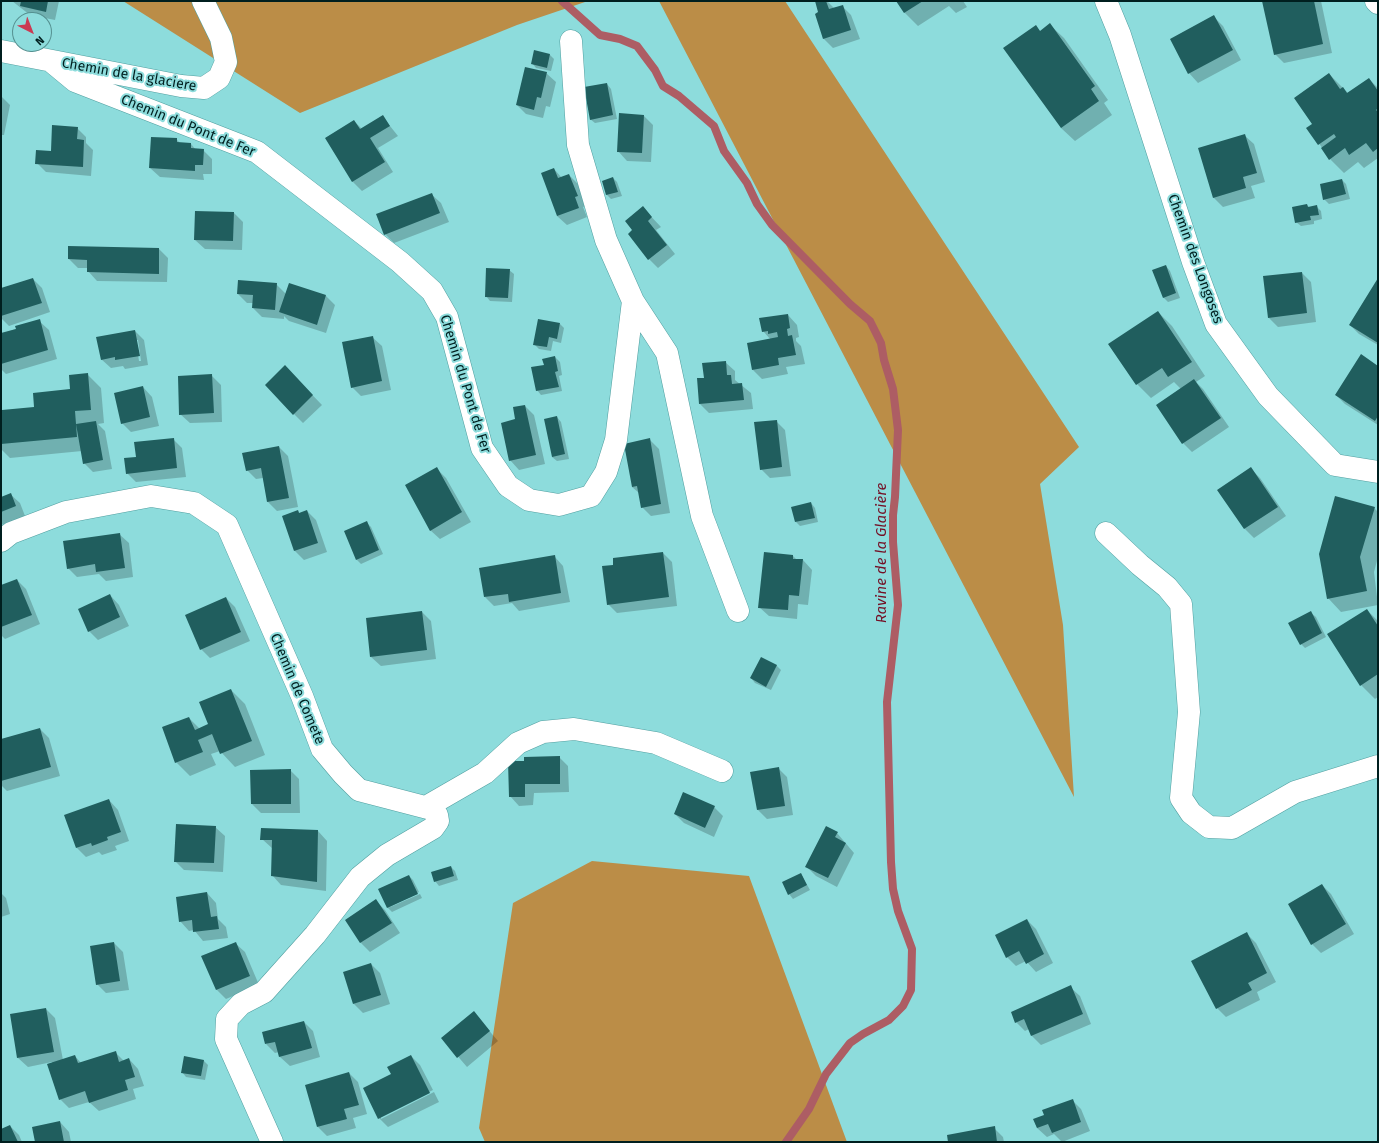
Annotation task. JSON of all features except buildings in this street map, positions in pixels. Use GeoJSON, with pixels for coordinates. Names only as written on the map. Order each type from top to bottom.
{"type":"FeatureCollection","features":[{"type":"Feature","properties":{"kind":"street","name":"Chemin de la glaciere"},"geometry":{"type":"LineString","coordinates":[[1,51],[181,86],[204,88],[219,78],[226,62],[221,38],[203,1]]}},
{"type":"Feature","properties":{"kind":"street","name":"Chemin des Longoses"},"geometry":{"type":"LineString","coordinates":[[1106,1],[1120,35],[1193,262],[1216,324],[1268,396],[1335,465],[1378,472]]}},
{"type":"Feature","properties":{"kind":"street"},"geometry":{"type":"LineString","coordinates":[[571,41],[578,145],[606,240],[633,300],[667,352],[702,516],[738,611]]}},
{"type":"Feature","properties":{"kind":"street","name":"Chemin du Pont de Fer"},"geometry":{"type":"LineString","coordinates":[[52,62],[75,81],[257,152],[400,262],[432,291],[447,317],[482,448],[508,486],[529,500],[559,505],[591,496],[606,472],[616,440],[633,300]]}},
{"type":"Feature","properties":{"kind":"street","name":"Chemin de Comete"},"geometry":{"type":"LineString","coordinates":[[1,541],[11,533],[66,512],[150,496],[194,503],[227,525],[302,696],[322,749],[343,774],[360,790],[426,807]]}},
{"type":"Feature","properties":{"kind":"street"},"geometry":{"type":"LineString","coordinates":[[1106,533],[1166,587],[1181,604],[1189,712],[1181,798],[1191,813],[1209,827],[1232,828],[1295,792],[1378,766]]}},
{"type":"Feature","properties":{"kind":"street"},"geometry":{"type":"LineString","coordinates":[[426,807],[485,773],[518,743],[543,732],[574,729],[656,743],[722,771]]}},
{"type":"Feature","properties":{"kind":"street"},"geometry":{"type":"LineString","coordinates":[[272,1142],[226,1038],[227,1020],[241,1004],[264,992],[315,935],[360,877],[387,855],[433,828],[438,821],[437,815],[432,809],[426,807]]}},
{"type":"Feature","properties":{"kind":"shaded area"},"geometry":{"type":"Polygon","coordinates":[[[123,1],[588,1],[517,25],[300,113],[123,1]]]}},
{"type":"Feature","properties":{"kind":"shaded area"},"geometry":{"type":"Polygon","coordinates":[[[659,1],[785,1],[1079,447],[1040,484],[1063,625],[1074,797],[659,1]]]}},
{"type":"Feature","properties":{"kind":"shaded area"},"geometry":{"type":"Polygon","coordinates":[[[592,861],[749,876],[847,1142],[485,1142],[479,1128],[513,903],[592,861]]]}},
{"type":"Feature","properties":{"kind":"waterway","name":"Ravine de la Glacière"},"geometry":{"type":"LineString","coordinates":[[562,1],[600,35],[620,39],[637,46],[655,70],[663,86],[679,96],[714,126],[724,151],[747,183],[757,204],[772,225],[850,304],[870,321],[881,343],[884,360],[893,389],[898,430],[893,515],[893,542],[898,605],[887,702],[891,862],[893,889],[898,911],[912,949],[911,990],[903,1006],[889,1020],[850,1043],[826,1074],[809,1109],[786,1142]]}}]}
